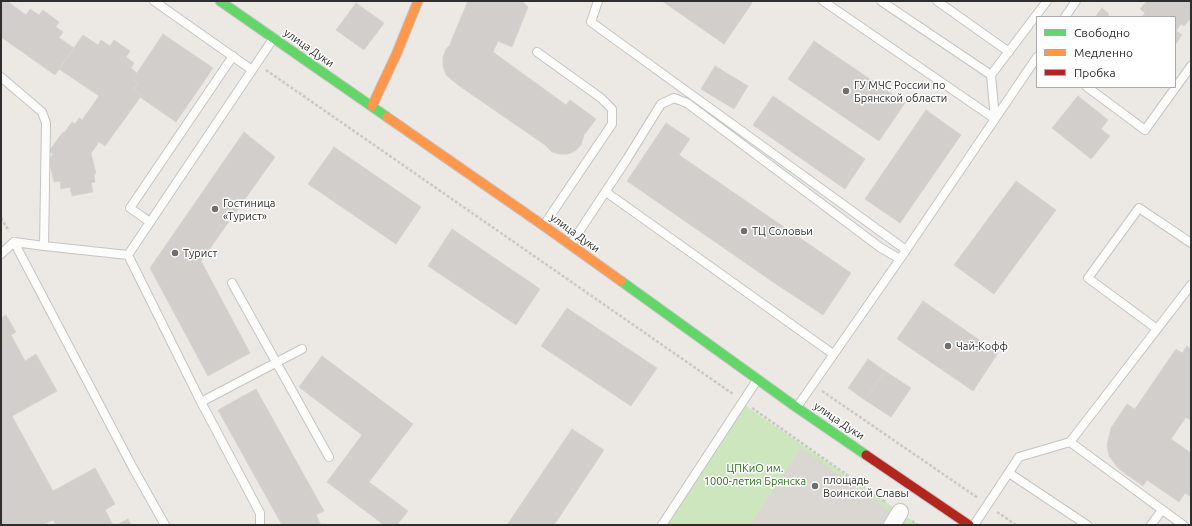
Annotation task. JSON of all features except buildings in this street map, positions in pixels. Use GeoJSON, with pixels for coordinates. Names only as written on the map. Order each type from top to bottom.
{"type":"FeatureCollection","features":[{"type":"Feature","properties":{"kind":"main road","name":"улица Дуки"},"geometry":{"type":"LineString","coordinates":[[220,1],[571,245],[757,380],[969,525]]}},
{"type":"Feature","properties":{"kind":"main road"},"geometry":{"type":"LineString","coordinates":[[372,106],[396,55],[418,1]]}},
{"type":"Feature","properties":{"kind":"lane"},"geometry":{"type":"LineString","coordinates":[[154,1],[233,56],[254,67]]}},
{"type":"Feature","properties":{"kind":"lane"},"geometry":{"type":"LineString","coordinates":[[598,1],[591,22],[906,250]]}},
{"type":"Feature","properties":{"kind":"lane"},"geometry":{"type":"LineString","coordinates":[[823,1],[994,119]]}},
{"type":"Feature","properties":{"kind":"lane"},"geometry":{"type":"LineString","coordinates":[[881,1],[991,75]]}},
{"type":"Feature","properties":{"kind":"lane"},"geometry":{"type":"LineString","coordinates":[[937,1],[1008,52]]}},
{"type":"Feature","properties":{"kind":"lane"},"geometry":{"type":"LineString","coordinates":[[994,119],[991,75],[1046,1]]}},
{"type":"Feature","properties":{"kind":"lane"},"geometry":{"type":"LineString","coordinates":[[1065,16],[1076,1]]}},
{"type":"Feature","properties":{"kind":"lane"},"geometry":{"type":"LineString","coordinates":[[128,255],[274,38]]}},
{"type":"Feature","properties":{"kind":"lane"},"geometry":{"type":"LineString","coordinates":[[537,52],[601,98],[612,109],[612,124],[544,226]]}},
{"type":"Feature","properties":{"kind":"lane"},"geometry":{"type":"LineString","coordinates":[[150,222],[130,208],[233,56]]}},
{"type":"Feature","properties":{"kind":"lane"},"geometry":{"type":"LineString","coordinates":[[796,407],[900,259],[1036,58]]}},
{"type":"Feature","properties":{"kind":"lane"},"geometry":{"type":"LineString","coordinates":[[1176,87],[1191,66]]}},
{"type":"Feature","properties":{"kind":"lane"},"geometry":{"type":"LineString","coordinates":[[1,77],[42,112],[46,123],[44,246]]}},
{"type":"Feature","properties":{"kind":"lane"},"geometry":{"type":"LineString","coordinates":[[1087,88],[1145,130],[1175,88]]}},
{"type":"Feature","properties":{"kind":"lane"},"geometry":{"type":"LineString","coordinates":[[571,245],[661,104],[674,98],[687,103],[875,243],[900,259]]}},
{"type":"Feature","properties":{"kind":"lane"},"geometry":{"type":"LineString","coordinates":[[606,192],[833,354]]}},
{"type":"Feature","properties":{"kind":"lane"},"geometry":{"type":"LineString","coordinates":[[1157,329],[1088,278],[1139,208],[1191,243]]}},
{"type":"Feature","properties":{"kind":"lane"},"geometry":{"type":"LineString","coordinates":[[14,242],[128,255]]}},
{"type":"Feature","properties":{"kind":"lane"},"geometry":{"type":"LineString","coordinates":[[1,254],[14,242]]}},
{"type":"Feature","properties":{"kind":"lane"},"geometry":{"type":"LineString","coordinates":[[14,242],[132,468],[165,525]]}},
{"type":"Feature","properties":{"kind":"lane"},"geometry":{"type":"LineString","coordinates":[[128,255],[201,402],[260,513],[260,525]]}},
{"type":"Feature","properties":{"kind":"lane"},"geometry":{"type":"LineString","coordinates":[[232,283],[329,457]]}},
{"type":"Feature","properties":{"kind":"lane"},"geometry":{"type":"LineString","coordinates":[[974,525],[1019,457],[1070,442],[1191,284]]}},
{"type":"Feature","properties":{"kind":"lane"},"geometry":{"type":"LineString","coordinates":[[201,402],[302,349]]}},
{"type":"Feature","properties":{"kind":"lane"},"geometry":{"type":"LineString","coordinates":[[662,525],[757,380]]}},
{"type":"Feature","properties":{"kind":"lane"},"geometry":{"type":"LineString","coordinates":[[1070,442],[1183,525]]}},
{"type":"Feature","properties":{"kind":"lane"},"geometry":{"type":"LineString","coordinates":[[1009,473],[1087,525]]}},
{"type":"Feature","properties":{"kind":"lane"},"geometry":{"type":"LineString","coordinates":[[1151,525],[1162,510]]}},
{"type":"Feature","properties":{"kind":"path"},"geometry":{"type":"LineString","coordinates":[[254,67],[743,401],[896,519],[918,525]]}},
{"type":"Feature","properties":{"kind":"path"},"geometry":{"type":"LineString","coordinates":[[1,218],[14,242]]}},
{"type":"Feature","properties":{"kind":"path"},"geometry":{"type":"LineString","coordinates":[[812,384],[1016,525]]}},
{"type":"Feature","properties":{"kind":"green space","name":"ЦПКиО им. 1000-летия Брянска"},"geometry":{"type":"Polygon","coordinates":[[[740,402],[900,512],[918,525],[657,525],[740,402]]]}},
{"type":"Feature","properties":{"kind":"shaded area","name":"площадь Воинской Славы"},"geometry":{"type":"Polygon","coordinates":[[[801,448],[909,525],[750,525],[801,448]]]}},
{"type":"Feature","properties":{"kind":"traffic: fast"},"geometry":{"type":"LineString","coordinates":[[220,1],[387,117]]}},
{"type":"Feature","properties":{"kind":"traffic: fast"},"geometry":{"type":"LineString","coordinates":[[621,281],[796,407],[866,455]]}},
{"type":"Feature","properties":{"kind":"traffic: slow"},"geometry":{"type":"LineString","coordinates":[[372,106],[396,55],[418,1]]}},
{"type":"Feature","properties":{"kind":"traffic: slow"},"geometry":{"type":"LineString","coordinates":[[387,117],[621,281]]}},
{"type":"Feature","properties":{"kind":"traffic: jam"},"geometry":{"type":"LineString","coordinates":[[866,455],[969,525]]}},
{"type":"Feature","properties":{"kind":"place","name":"ГУ МЧС России по Брянской области"},"geometry":{"type":"Point","coordinates":[846,91]}},
{"type":"Feature","properties":{"kind":"place","name":"Гостиница «Турист»"},"geometry":{"type":"Point","coordinates":[215,209]}},
{"type":"Feature","properties":{"kind":"place","name":"ТЦ Соловьи"},"geometry":{"type":"Point","coordinates":[744,231]}},
{"type":"Feature","properties":{"kind":"place","name":"Турист"},"geometry":{"type":"Point","coordinates":[175,253]}},
{"type":"Feature","properties":{"kind":"place","name":"Чай-Кофф"},"geometry":{"type":"Point","coordinates":[948,346]}},
{"type":"Feature","properties":{"kind":"place","name":"площадь Воинской Славы"},"geometry":{"type":"Point","coordinates":[815,486]}}]}
